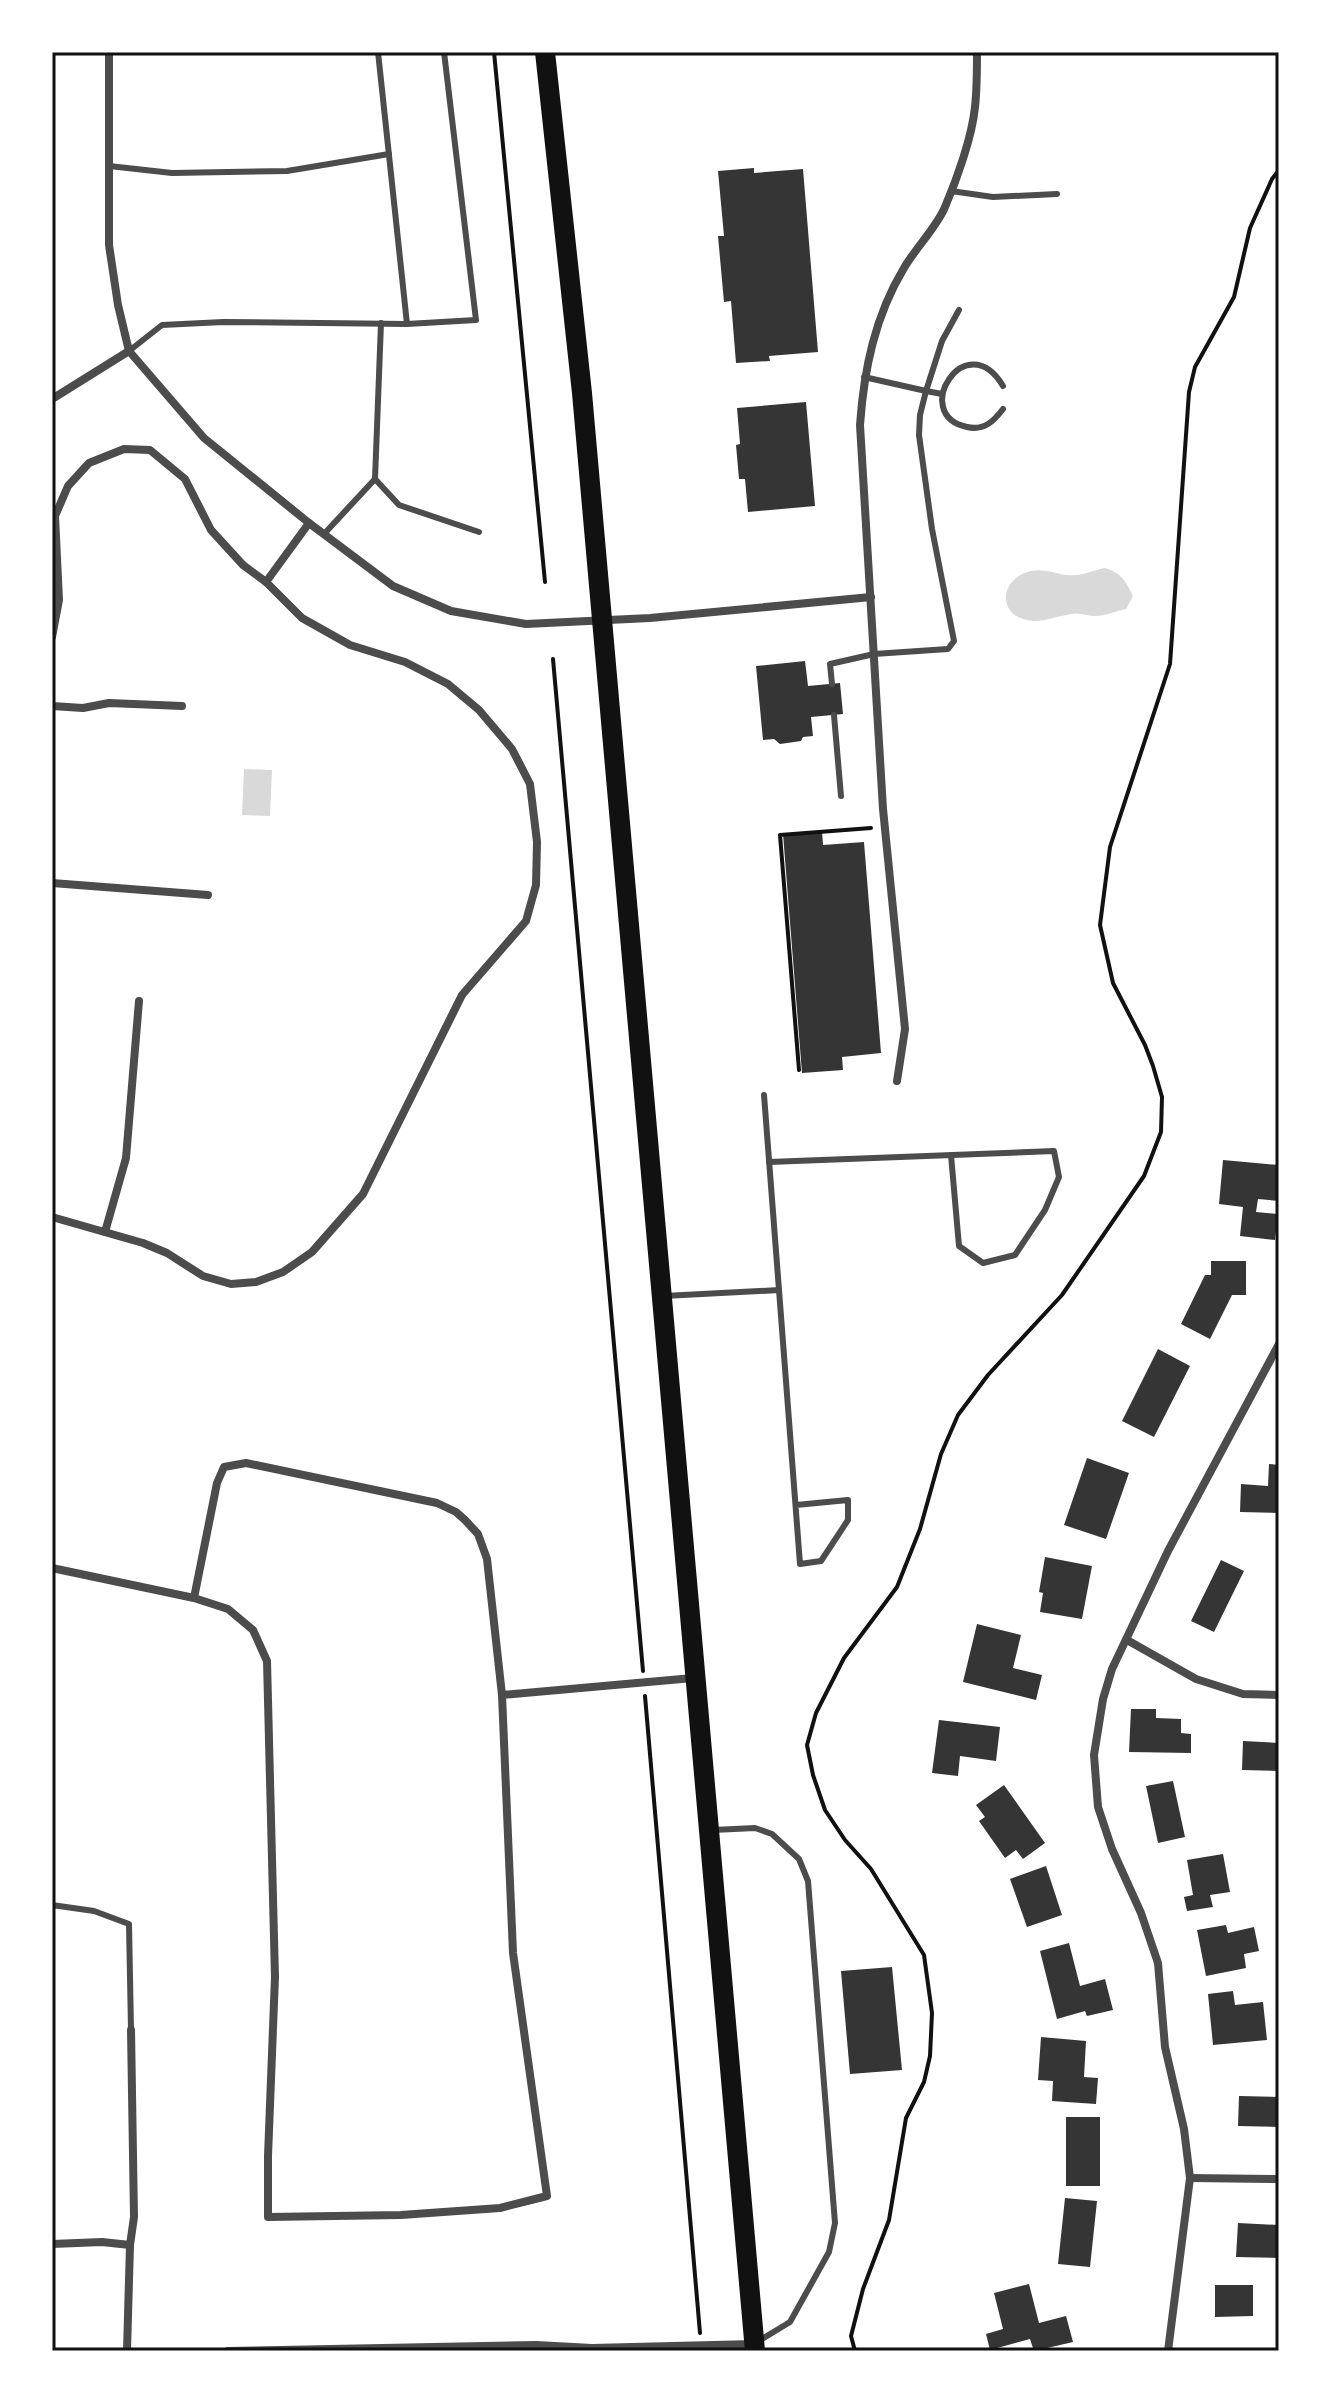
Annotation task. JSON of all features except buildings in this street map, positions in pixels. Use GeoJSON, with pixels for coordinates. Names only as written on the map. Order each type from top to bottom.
{"type":"FeatureCollection","features":[{"type":"Feature","properties":{"kind":"highway"},"geometry":{"type":"LineString","coordinates":[[545,52],[582,393],[754,2348]]}},
{"type":"Feature","properties":{"kind":"street"},"geometry":{"type":"LineString","coordinates":[[109,52],[109,245],[129,351],[204,438],[393,586],[451,611],[526,624],[650,618],[871,597]]}},
{"type":"Feature","properties":{"kind":"street"},"geometry":{"type":"LineString","coordinates":[[897,1081],[905,1029],[883,809],[860,425],[864,377],[877,329],[895,282],[943,211],[951,191],[975,110],[977,52]]}},
{"type":"Feature","properties":{"kind":"street"},"geometry":{"type":"LineString","coordinates":[[52,399],[129,351]]}},
{"type":"Feature","properties":{"kind":"street"},"geometry":{"type":"LineString","coordinates":[[52,637],[59,600],[55,516],[68,486],[89,463],[124,449],[150,450],[185,479],[211,530],[243,565],[266,582],[302,618],[350,645],[405,662],[427,673],[448,684],[479,710],[512,749],[530,784],[537,842],[536,885],[526,921],[462,995],[363,1194],[312,1252],[283,1272],[256,1282],[231,1284],[203,1276],[167,1253],[52,1217]]}},
{"type":"Feature","properties":{"kind":"street"},"geometry":{"type":"LineString","coordinates":[[266,582],[309,523]]}},
{"type":"Feature","properties":{"kind":"street"},"geometry":{"type":"LineString","coordinates":[[52,706],[83,708],[109,703],[182,706]]}},
{"type":"Feature","properties":{"kind":"street"},"geometry":{"type":"LineString","coordinates":[[52,883],[208,895]]}},
{"type":"Feature","properties":{"kind":"street"},"geometry":{"type":"LineString","coordinates":[[105,1232],[126,1158],[139,1001]]}},
{"type":"Feature","properties":{"kind":"street"},"geometry":{"type":"LineString","coordinates":[[1168,2351],[1190,2178],[1184,2129],[1165,2047],[1158,1963],[1098,1807],[1094,1755],[1103,1699],[1112,1669],[1168,1551],[1276,1357],[1279,1344]]}},
{"type":"Feature","properties":{"kind":"street"},"geometry":{"type":"LineString","coordinates":[[52,1568],[194,1598],[228,1609],[253,1630],[267,1661],[275,1977],[268,2217],[401,2215],[500,2208],[547,2196],[513,1953],[502,1695],[487,1559],[478,1534],[456,1512],[437,1503],[246,1463],[224,1467],[217,1483],[194,1598]]}},
{"type":"Feature","properties":{"kind":"street"},"geometry":{"type":"LineString","coordinates":[[1127,1640],[1196,1679],[1243,1694],[1279,1695]]}},
{"type":"Feature","properties":{"kind":"street"},"geometry":{"type":"LineString","coordinates":[[502,1695],[694,1678]]}},
{"type":"Feature","properties":{"kind":"street"},"geometry":{"type":"LineString","coordinates":[[127,2351],[130,2245],[134,2217],[131,2030]]}},
{"type":"Feature","properties":{"kind":"street"},"geometry":{"type":"LineString","coordinates":[[1190,2178],[1279,2179]]}},
{"type":"Feature","properties":{"kind":"street"},"geometry":{"type":"LineString","coordinates":[[52,2244],[102,2242],[130,2245]]}},
{"type":"Feature","properties":{"kind":"street"},"geometry":{"type":"LineString","coordinates":[[228,2351],[536,2345],[591,2350],[754,2348]]}},
{"type":"Feature","properties":{"kind":"lane"},"geometry":{"type":"LineString","coordinates":[[378,52],[407,324]]}},
{"type":"Feature","properties":{"kind":"lane"},"geometry":{"type":"LineString","coordinates":[[129,351],[162,325],[223,322],[407,324],[476,320],[444,52]]}},
{"type":"Feature","properties":{"kind":"lane"},"geometry":{"type":"LineString","coordinates":[[109,166],[172,173],[287,171],[389,154]]}},
{"type":"Feature","properties":{"kind":"lane"},"geometry":{"type":"LineString","coordinates":[[951,191],[993,197],[1057,194]]}},
{"type":"Feature","properties":{"kind":"lane"},"geometry":{"type":"LineString","coordinates":[[832,684],[830,664],[874,654],[948,649],[954,641],[932,529],[919,435],[920,415],[942,341],[959,310]]}},
{"type":"Feature","properties":{"kind":"lane"},"geometry":{"type":"LineString","coordinates":[[324,534],[375,479],[381,323]]}},
{"type":"Feature","properties":{"kind":"lane"},"geometry":{"type":"LineString","coordinates":[[1003,386],[988,368],[968,365],[950,375],[942,394],[947,414],[964,427],[985,426],[995,420],[1003,409]]}},
{"type":"Feature","properties":{"kind":"lane"},"geometry":{"type":"LineString","coordinates":[[864,377],[942,394]]}},
{"type":"Feature","properties":{"kind":"lane"},"geometry":{"type":"LineString","coordinates":[[375,479],[399,505],[479,532]]}},
{"type":"Feature","properties":{"kind":"lane"},"geometry":{"type":"LineString","coordinates":[[834,715],[841,796]]}},
{"type":"Feature","properties":{"kind":"lane"},"geometry":{"type":"LineString","coordinates":[[764,1095],[800,1564],[821,1561],[848,1520],[848,1500],[796,1505]]}},
{"type":"Feature","properties":{"kind":"lane"},"geometry":{"type":"LineString","coordinates":[[769,1162],[1054,1151],[1059,1177],[1045,1210],[1015,1255],[983,1263],[959,1246],[951,1155]]}},
{"type":"Feature","properties":{"kind":"lane"},"geometry":{"type":"LineString","coordinates":[[660,1296],[779,1290]]}},
{"type":"Feature","properties":{"kind":"lane"},"geometry":{"type":"LineString","coordinates":[[708,1830],[755,1828],[772,1834],[799,1859],[808,1881],[835,2223],[829,2252],[790,2322],[754,2348]]}},
{"type":"Feature","properties":{"kind":"lane"},"geometry":{"type":"LineString","coordinates":[[52,1905],[94,1911],[129,1924],[131,2030]]}},
{"type":"Feature","properties":{"kind":"path"},"geometry":{"type":"LineString","coordinates":[[494,52],[545,582]]}},
{"type":"Feature","properties":{"kind":"path"},"geometry":{"type":"LineString","coordinates":[[855,2351],[851,2336],[863,2289],[889,2220],[906,2118],[924,2082],[930,2056],[932,2013],[924,1955],[871,1869],[845,1840],[825,1810],[807,1745],[816,1713],[844,1658],[897,1587],[920,1529],[941,1454],[958,1415],[988,1375],[1062,1295],[1144,1176],[1161,1132],[1162,1097],[1145,1045],[1113,983],[1100,925],[1110,847],[1170,664],[1189,392],[1195,367],[1234,297],[1250,228],[1279,170]]}},
{"type":"Feature","properties":{"kind":"path"},"geometry":{"type":"LineString","coordinates":[[553,659],[701,2347]]}},
{"type":"Feature","properties":{"kind":"path"},"geometry":{"type":"LineString","coordinates":[[799,1070],[780,835],[873,828]]}},
{"type":"Feature","properties":{"kind":"shaded area"},"geometry":{"type":"Polygon","coordinates":[[[1105,568],[1119,575],[1133,596],[1126,609],[1099,616],[1074,614],[1034,621],[1022,619],[1008,606],[1007,589],[1020,575],[1041,570],[1077,575],[1105,568]]]}},
{"type":"Feature","properties":{"kind":"shaded area"},"geometry":{"type":"Polygon","coordinates":[[[244,769],[272,770],[270,816],[242,815],[244,769]]]}}]}
